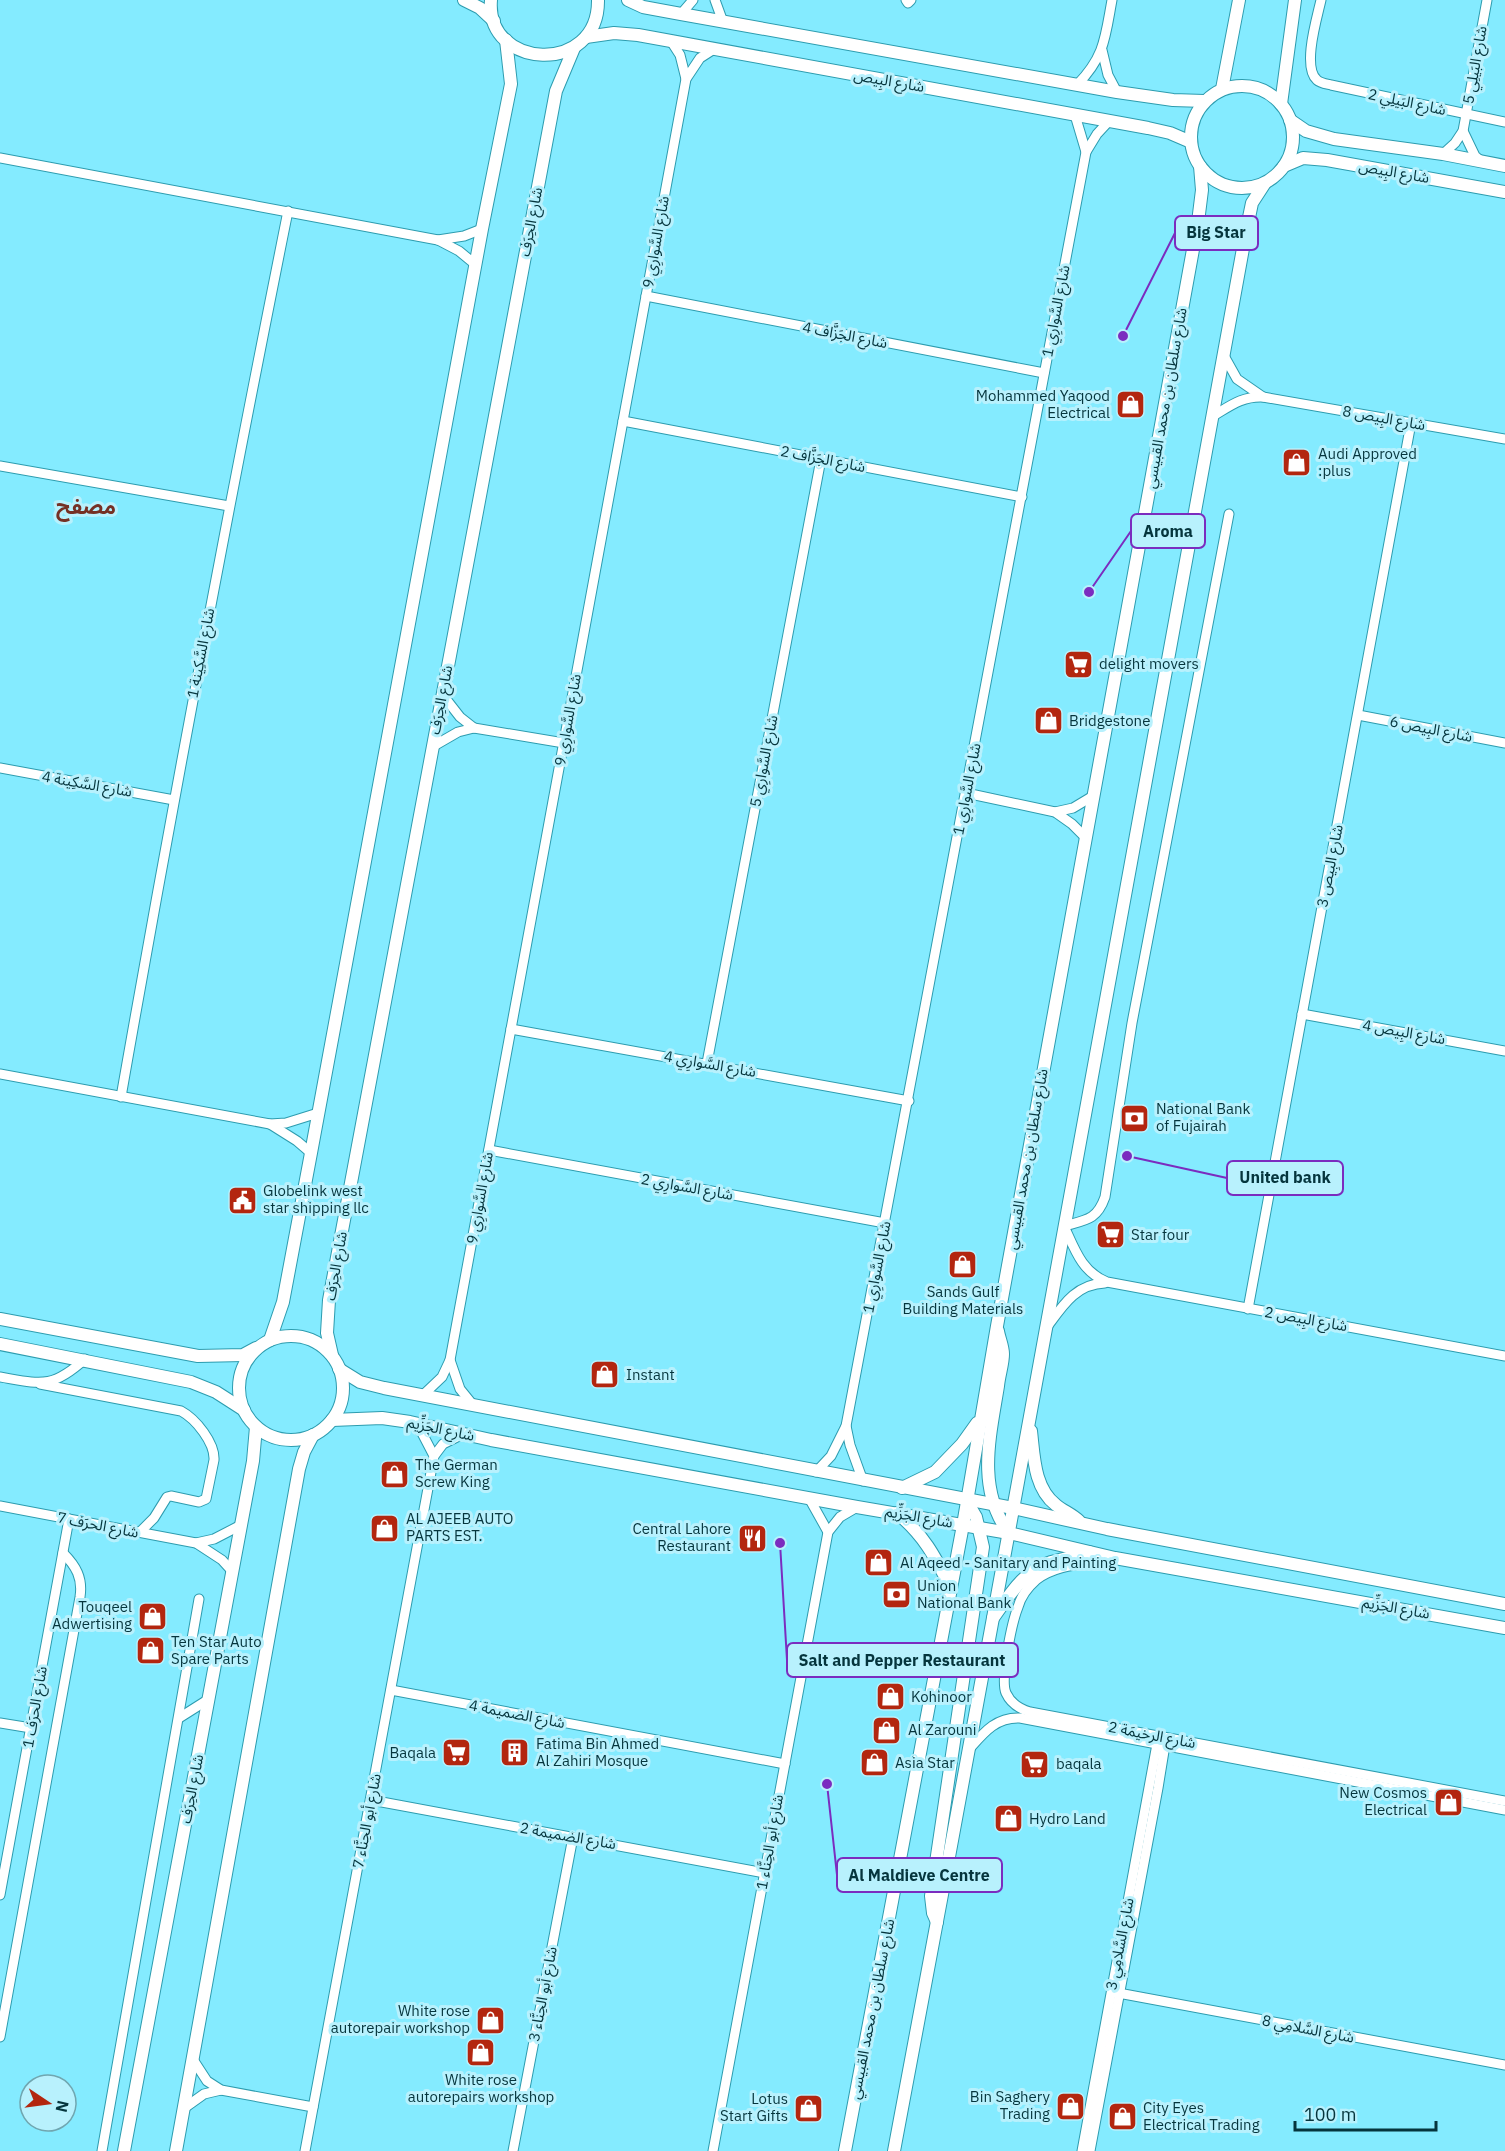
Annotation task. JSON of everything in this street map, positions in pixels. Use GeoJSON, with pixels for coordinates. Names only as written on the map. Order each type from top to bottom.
{"type":"FeatureCollection","features":[{"type":"Feature","properties":{"kind":"street"},"geometry":{"type":"LineString","coordinates":[[464,0],[480,8],[494,21],[506,40],[521,51],[538,56],[557,55],[574,48],[586,37],[594,24],[598,0]]}},
{"type":"Feature","properties":{"kind":"street"},"geometry":{"type":"LineString","coordinates":[[491,0],[494,21]]}},
{"type":"Feature","properties":{"kind":"street","name":"شارع البِيص"},"geometry":{"type":"LineString","coordinates":[[628,0],[643,7],[1077,86],[1173,100],[1204,101]]}},
{"type":"Feature","properties":{"kind":"street"},"geometry":{"type":"LineString","coordinates":[[681,14],[693,0]]}},
{"type":"Feature","properties":{"kind":"street"},"geometry":{"type":"LineString","coordinates":[[715,0],[723,22]]}},
{"type":"Feature","properties":{"kind":"street"},"geometry":{"type":"LineString","coordinates":[[906,0],[908,3],[911,0]]}},
{"type":"Feature","properties":{"kind":"street"},"geometry":{"type":"LineString","coordinates":[[1077,86],[1089,73],[1102,50],[1112,0]]}},
{"type":"Feature","properties":{"kind":"street"},"geometry":{"type":"LineString","coordinates":[[1222,89],[1239,0]]}},
{"type":"Feature","properties":{"kind":"street"},"geometry":{"type":"LineString","coordinates":[[1281,104],[1296,0]]}},
{"type":"Feature","properties":{"kind":"street","name":"شارع البَيلِي 2"},"geometry":{"type":"LineString","coordinates":[[1321,0],[1310,62],[1312,73],[1318,81],[1505,122]]}},
{"type":"Feature","properties":{"kind":"street","name":"شارع البَيلِي 5"},"geometry":{"type":"LineString","coordinates":[[1463,131],[1487,0]]}},
{"type":"Feature","properties":{"kind":"street","name":"شارع البِيص"},"geometry":{"type":"LineString","coordinates":[[586,37],[614,33],[638,34],[1170,133],[1191,142]]}},
{"type":"Feature","properties":{"kind":"street"},"geometry":{"type":"LineString","coordinates":[[244,1410],[239,1387],[241,1375],[245,1364],[265,1343],[283,1302],[397,700],[482,229],[511,84],[506,40]]}},
{"type":"Feature","properties":{"kind":"street","name":"شارع السَّوارِي 9"},"geometry":{"type":"LineString","coordinates":[[671,41],[680,55],[686,79]]}},
{"type":"Feature","properties":{"kind":"street","name":"شارع الحِرَف"},"geometry":{"type":"LineString","coordinates":[[332,1355],[327,1333],[329,1300],[556,91],[574,48]]}},
{"type":"Feature","properties":{"kind":"street","name":"شارع السَّوارِي 9"},"geometry":{"type":"LineString","coordinates":[[422,1396],[436,1384],[450,1360],[686,79],[700,58],[714,49]]}},
{"type":"Feature","properties":{"kind":"street"},"geometry":{"type":"LineString","coordinates":[[1102,50],[1108,75],[1117,92]]}},
{"type":"Feature","properties":{"kind":"street"},"geometry":{"type":"LineString","coordinates":[[894,2151],[971,1747],[991,1621],[1252,203],[1265,183],[1284,166],[1292,148],[1290,120],[1281,104],[1272,95],[1248,86],[1222,89],[1204,101],[1196,113],[1191,128],[1191,142],[1200,166],[1210,177],[1236,188],[1265,183]]}},
{"type":"Feature","properties":{"kind":"street","name":"شارع السَّوارِي 1"},"geometry":{"type":"LineString","coordinates":[[1075,115],[1086,152]]}},
{"type":"Feature","properties":{"kind":"street","name":"شارع البِيص"},"geometry":{"type":"LineString","coordinates":[[1290,120],[1306,131],[1334,138],[1443,154],[1505,166]]}},
{"type":"Feature","properties":{"kind":"street","name":"شارع السَّوارِي 1"},"geometry":{"type":"LineString","coordinates":[[816,1472],[831,1456],[846,1426],[1086,152],[1097,134],[1109,122]]}},
{"type":"Feature","properties":{"kind":"street"},"geometry":{"type":"LineString","coordinates":[[1443,154],[1455,143],[1463,131]]}},
{"type":"Feature","properties":{"kind":"street"},"geometry":{"type":"LineString","coordinates":[[1463,131],[1475,156],[1481,161]]}},
{"type":"Feature","properties":{"kind":"street"},"geometry":{"type":"LineString","coordinates":[[0,158],[288,210],[438,240],[459,251],[476,265]]}},
{"type":"Feature","properties":{"kind":"street","name":"شارع البِيص"},"geometry":{"type":"LineString","coordinates":[[1284,166],[1303,158],[1327,160],[1505,192]]}},
{"type":"Feature","properties":{"kind":"street","name":"شارع سلطان بن محمد القبيسي"},"geometry":{"type":"LineString","coordinates":[[845,2151],[963,1525],[980,1419],[1198,222],[1202,190],[1200,166]]}},
{"type":"Feature","properties":{"kind":"street","name":"شارع السَّكِينة 1"},"geometry":{"type":"LineString","coordinates":[[120,1097],[229,507],[288,210]]}},
{"type":"Feature","properties":{"kind":"street"},"geometry":{"type":"LineString","coordinates":[[438,240],[464,236],[482,229]]}},
{"type":"Feature","properties":{"kind":"street","name":"شارع الجَزَّاف 4"},"geometry":{"type":"LineString","coordinates":[[646,296],[1044,373]]}},
{"type":"Feature","properties":{"kind":"street","name":"شارع البِيص 8"},"geometry":{"type":"LineString","coordinates":[[1223,354],[1237,379],[1263,397]]}},
{"type":"Feature","properties":{"kind":"street","name":"شارع البِيص 8"},"geometry":{"type":"LineString","coordinates":[[1213,416],[1239,400],[1247,397],[1263,397],[1505,439]]}},
{"type":"Feature","properties":{"kind":"street","name":"شارع الجَزَّاف 2"},"geometry":{"type":"LineString","coordinates":[[623,421],[1022,497]]}},
{"type":"Feature","properties":{"kind":"street","name":"شارع البِيص 3"},"geometry":{"type":"LineString","coordinates":[[1248,1309],[1411,423]]}},
{"type":"Feature","properties":{"kind":"street","name":"شارع السَّوارِي 5"},"geometry":{"type":"LineString","coordinates":[[707,1064],[821,459]]}},
{"type":"Feature","properties":{"kind":"street"},"geometry":{"type":"LineString","coordinates":[[0,466],[229,507]]}},
{"type":"Feature","properties":{"kind":"street"},"geometry":{"type":"LineString","coordinates":[[1064,1226],[1090,1219],[1100,1210],[1105,1197],[1132,1023],[1229,514]]}},
{"type":"Feature","properties":{"kind":"street"},"geometry":{"type":"LineString","coordinates":[[442,694],[451,708],[474,728]]}},
{"type":"Feature","properties":{"kind":"street","name":"شارع البِيص 6"},"geometry":{"type":"LineString","coordinates":[[1358,716],[1505,743]]}},
{"type":"Feature","properties":{"kind":"street"},"geometry":{"type":"LineString","coordinates":[[432,747],[458,732],[474,728],[564,743]]}},
{"type":"Feature","properties":{"kind":"street","name":"شارع السَّكِينة 4"},"geometry":{"type":"LineString","coordinates":[[0,768],[174,800]]}},
{"type":"Feature","properties":{"kind":"street"},"geometry":{"type":"LineString","coordinates":[[966,793],[1055,812],[1085,837]]}},
{"type":"Feature","properties":{"kind":"street"},"geometry":{"type":"LineString","coordinates":[[1055,812],[1073,808],[1093,796]]}},
{"type":"Feature","properties":{"kind":"street","name":"شارع البِيص 4"},"geometry":{"type":"LineString","coordinates":[[1302,1014],[1505,1051]]}},
{"type":"Feature","properties":{"kind":"street","name":"شارع السَّوارِي 4"},"geometry":{"type":"LineString","coordinates":[[511,1029],[909,1101]]}},
{"type":"Feature","properties":{"kind":"street"},"geometry":{"type":"LineString","coordinates":[[0,1074],[270,1124],[286,1123],[318,1113]]}},
{"type":"Feature","properties":{"kind":"street"},"geometry":{"type":"LineString","coordinates":[[270,1124],[311,1153]]}},
{"type":"Feature","properties":{"kind":"street","name":"شارع السَّوارِي 2"},"geometry":{"type":"LineString","coordinates":[[489,1150],[885,1222]]}},
{"type":"Feature","properties":{"kind":"street","name":"شارع البِيص 2"},"geometry":{"type":"LineString","coordinates":[[1064,1226],[1079,1260],[1091,1274],[1107,1282],[1505,1356]]}},
{"type":"Feature","properties":{"kind":"street","name":"شارع البِيص 2"},"geometry":{"type":"LineString","coordinates":[[1046,1329],[1073,1294],[1089,1285],[1107,1282]]}},
{"type":"Feature","properties":{"kind":"street"},"geometry":{"type":"LineString","coordinates":[[0,1319],[198,1356],[243,1354],[281,1337],[303,1337],[314,1341],[332,1355],[343,1382],[342,1396],[339,1408],[332,1420],[313,1435],[284,1440],[256,1427],[244,1410],[216,1392],[191,1382],[85,1359],[0,1344]]}},
{"type":"Feature","properties":{"kind":"street"},"geometry":{"type":"LineString","coordinates":[[997,1326],[1003,1353],[987,1467],[993,1505],[1009,1533]]}},
{"type":"Feature","properties":{"kind":"street"},"geometry":{"type":"LineString","coordinates":[[40,1384],[58,1379],[85,1359]]}},
{"type":"Feature","properties":{"kind":"street","name":"شارع السَّوارِي 9"},"geometry":{"type":"LineString","coordinates":[[450,1360],[460,1389],[473,1405]]}},
{"type":"Feature","properties":{"kind":"street"},"geometry":{"type":"LineString","coordinates":[[71,1390],[70,1377],[74,1369]]}},
{"type":"Feature","properties":{"kind":"street","name":"شارع الجَزِّيم"},"geometry":{"type":"LineString","coordinates":[[339,1369],[360,1382],[422,1396],[1505,1604]]}},
{"type":"Feature","properties":{"kind":"street"},"geometry":{"type":"LineString","coordinates":[[0,1377],[181,1411],[189,1417],[213,1448],[214,1460],[206,1499],[199,1502],[167,1497],[154,1518],[140,1532]]}},
{"type":"Feature","properties":{"kind":"street","name":"شارع الجَزِّيم"},"geometry":{"type":"LineString","coordinates":[[332,1420],[382,1418],[410,1422],[857,1507],[1009,1533],[1116,1558],[1505,1628]]}},
{"type":"Feature","properties":{"kind":"street"},"geometry":{"type":"LineString","coordinates":[[1029,1418],[1035,1464],[1044,1491],[1057,1506],[1082,1524]]}},
{"type":"Feature","properties":{"kind":"street"},"geometry":{"type":"LineString","coordinates":[[902,1488],[935,1472],[962,1444],[980,1419]]}},
{"type":"Feature","properties":{"kind":"street"},"geometry":{"type":"LineString","coordinates":[[410,1422],[422,1433],[434,1456],[450,1439],[464,1434]]}},
{"type":"Feature","properties":{"kind":"street","name":"شارع السَّوارِي 1"},"geometry":{"type":"LineString","coordinates":[[846,1426],[850,1446],[863,1480]]}},
{"type":"Feature","properties":{"kind":"street","name":"شارع الحِرَف"},"geometry":{"type":"LineString","coordinates":[[124,2151],[241,1525],[256,1427]]}},
{"type":"Feature","properties":{"kind":"street"},"geometry":{"type":"LineString","coordinates":[[176,2151],[299,1469],[304,1452],[313,1435]]}},
{"type":"Feature","properties":{"kind":"street","name":"شارع أبو الحِنَّاء 7"},"geometry":{"type":"LineString","coordinates":[[305,2151],[434,1456]]}},
{"type":"Feature","properties":{"kind":"street"},"geometry":{"type":"LineString","coordinates":[[809,1498],[828,1532],[840,1517],[857,1507]]}},
{"type":"Feature","properties":{"kind":"street"},"geometry":{"type":"LineString","coordinates":[[938,1923],[933,1913],[931,1896],[979,1582],[982,1548],[980,1528],[966,1500]]}},
{"type":"Feature","properties":{"kind":"street","name":"شارع الحرَف 7"},"geometry":{"type":"LineString","coordinates":[[0,1506],[196,1543],[222,1560],[232,1570]]}},
{"type":"Feature","properties":{"kind":"street"},"geometry":{"type":"LineString","coordinates":[[896,1513],[928,1546],[951,1586]]}},
{"type":"Feature","properties":{"kind":"street","name":"شارع الحرَف 1"},"geometry":{"type":"LineString","coordinates":[[0,1895],[69,1519]]}},
{"type":"Feature","properties":{"kind":"street","name":"شارع الحرَف 7"},"geometry":{"type":"LineString","coordinates":[[196,1543],[214,1539],[241,1525]]}},
{"type":"Feature","properties":{"kind":"street","name":"شارع أبو الحِنَّاء 1"},"geometry":{"type":"LineString","coordinates":[[713,2151],[828,1532]]}},
{"type":"Feature","properties":{"kind":"street"},"geometry":{"type":"LineString","coordinates":[[991,1621],[1012,1592],[1034,1571],[1050,1563],[1089,1552]]}},
{"type":"Feature","properties":{"kind":"street"},"geometry":{"type":"LineString","coordinates":[[0,2037],[80,1597],[81,1583],[77,1569],[63,1553]]}},
{"type":"Feature","properties":{"kind":"street","name":"شارع الرخيمَة 2"},"geometry":{"type":"LineString","coordinates":[[1116,1558],[1049,1572],[1025,1592],[1016,1614],[1004,1674],[1005,1691],[1011,1701],[1025,1711],[1162,1742],[1505,1810]]}},
{"type":"Feature","properties":{"kind":"street"},"geometry":{"type":"LineString","coordinates":[[102,2151],[199,1599]]}},
{"type":"Feature","properties":{"kind":"street","name":"شارع الضميمة 4"},"geometry":{"type":"LineString","coordinates":[[391,1690],[785,1764]]}},
{"type":"Feature","properties":{"kind":"street"},"geometry":{"type":"LineString","coordinates":[[179,1718],[209,1699]]}},
{"type":"Feature","properties":{"kind":"street","name":"شارع الرخيمَة 2"},"geometry":{"type":"LineString","coordinates":[[971,1747],[994,1724],[1013,1718],[1162,1742]]}},
{"type":"Feature","properties":{"kind":"street"},"geometry":{"type":"LineString","coordinates":[[0,1723],[31,1728]]}},
{"type":"Feature","properties":{"kind":"street"},"geometry":{"type":"LineString","coordinates":[[1162,1742],[1229,1754],[1236,1751],[1505,1801]]}},
{"type":"Feature","properties":{"kind":"street","name":"شارع السَّلامِي 3"},"geometry":{"type":"LineString","coordinates":[[1082,2151],[1115,1992],[1162,1742]]}},
{"type":"Feature","properties":{"kind":"street","name":"شارع الضميمة 2"},"geometry":{"type":"LineString","coordinates":[[371,1800],[765,1873]]}},
{"type":"Feature","properties":{"kind":"street","name":"شارع أبو الحِنَّاء 3"},"geometry":{"type":"LineString","coordinates":[[513,2151],[573,1837]]}},
{"type":"Feature","properties":{"kind":"street","name":"شارع السَّلامِي 3"},"geometry":{"type":"LineString","coordinates":[[1090,2151],[1115,1992]]}},
{"type":"Feature","properties":{"kind":"street","name":"شارع السَّلامِي 8"},"geometry":{"type":"LineString","coordinates":[[1115,1992],[1505,2065]]}},
{"type":"Feature","properties":{"kind":"street"},"geometry":{"type":"LineString","coordinates":[[192,2058],[207,2081],[221,2090],[313,2107]]}},
{"type":"Feature","properties":{"kind":"street"},"geometry":{"type":"LineString","coordinates":[[183,2109],[204,2094],[221,2090]]}},
{"type":"Feature","properties":{"kind":"place","name":"Big Star"},"geometry":{"type":"Point","coordinates":[1123,336]}},
{"type":"Feature","properties":{"kind":"place","name":"Mohammed Yaqood Electrical"},"geometry":{"type":"Point","coordinates":[1131,405]}},
{"type":"Feature","properties":{"kind":"place","name":"Audi Approved :plus"},"geometry":{"type":"Point","coordinates":[1297,463]}},
{"type":"Feature","properties":{"kind":"place","name":"Aroma"},"geometry":{"type":"Point","coordinates":[1089,592]}},
{"type":"Feature","properties":{"kind":"place","name":"delight movers"},"geometry":{"type":"Point","coordinates":[1078,664]}},
{"type":"Feature","properties":{"kind":"place","name":"Bridgestone"},"geometry":{"type":"Point","coordinates":[1048,721]}},
{"type":"Feature","properties":{"kind":"place","name":"National Bank of Fujairah"},"geometry":{"type":"Point","coordinates":[1135,1118]}},
{"type":"Feature","properties":{"kind":"place","name":"United bank"},"geometry":{"type":"Point","coordinates":[1127,1156]}},
{"type":"Feature","properties":{"kind":"place","name":"Globelink west star shipping llc"},"geometry":{"type":"Point","coordinates":[242,1200]}},
{"type":"Feature","properties":{"kind":"place","name":"Star four"},"geometry":{"type":"Point","coordinates":[1110,1235]}},
{"type":"Feature","properties":{"kind":"place","name":"Sands Gulf Building Materials"},"geometry":{"type":"Point","coordinates":[963,1265]}},
{"type":"Feature","properties":{"kind":"place","name":"Instant"},"geometry":{"type":"Point","coordinates":[605,1375]}},
{"type":"Feature","properties":{"kind":"place","name":"The German Screw King"},"geometry":{"type":"Point","coordinates":[394,1474]}},
{"type":"Feature","properties":{"kind":"place","name":"AL AJEEB AUTO PARTS EST."},"geometry":{"type":"Point","coordinates":[385,1528]}},
{"type":"Feature","properties":{"kind":"place","name":"Central Lahore Restaurant"},"geometry":{"type":"Point","coordinates":[752,1538]}},
{"type":"Feature","properties":{"kind":"place","name":"Salt and Pepper Restaurant"},"geometry":{"type":"Point","coordinates":[780,1543]}},
{"type":"Feature","properties":{"kind":"place","name":"Al Aqeed - Sanitary and Painting"},"geometry":{"type":"Point","coordinates":[879,1563]}},
{"type":"Feature","properties":{"kind":"place","name":"Union National Bank"},"geometry":{"type":"Point","coordinates":[896,1595]}},
{"type":"Feature","properties":{"kind":"place","name":"Touqeel Adwertising"},"geometry":{"type":"Point","coordinates":[153,1616]}},
{"type":"Feature","properties":{"kind":"place","name":"Ten Star Auto Spare Parts"},"geometry":{"type":"Point","coordinates":[150,1651]}},
{"type":"Feature","properties":{"kind":"place","name":"Kohinoor"},"geometry":{"type":"Point","coordinates":[890,1697]}},
{"type":"Feature","properties":{"kind":"place","name":"Al Zarouni"},"geometry":{"type":"Point","coordinates":[887,1730]}},
{"type":"Feature","properties":{"kind":"place","name":"Baqala"},"geometry":{"type":"Point","coordinates":[457,1753]}},
{"type":"Feature","properties":{"kind":"place","name":"Fatima Bin Ahmed Al Zahiri Mosque"},"geometry":{"type":"Point","coordinates":[515,1753]}},
{"type":"Feature","properties":{"kind":"place","name":"Asia Star"},"geometry":{"type":"Point","coordinates":[874,1763]}},
{"type":"Feature","properties":{"kind":"place","name":"baqala"},"geometry":{"type":"Point","coordinates":[1035,1764]}},
{"type":"Feature","properties":{"kind":"place","name":"Al Maldieve Centre"},"geometry":{"type":"Point","coordinates":[827,1784]}},
{"type":"Feature","properties":{"kind":"place","name":"New Cosmos Electrical"},"geometry":{"type":"Point","coordinates":[1448,1802]}},
{"type":"Feature","properties":{"kind":"place","name":"Hydro Land"},"geometry":{"type":"Point","coordinates":[1008,1819]}},
{"type":"Feature","properties":{"kind":"place","name":"White rose autorepair workshop"},"geometry":{"type":"Point","coordinates":[491,2020]}},
{"type":"Feature","properties":{"kind":"place","name":"White rose autorepairs workshop"},"geometry":{"type":"Point","coordinates":[481,2053]}},
{"type":"Feature","properties":{"kind":"place","name":"Bin Saghery Trading"},"geometry":{"type":"Point","coordinates":[1071,2106]}},
{"type":"Feature","properties":{"kind":"place","name":"Lotus Start Gifts"},"geometry":{"type":"Point","coordinates":[809,2108]}},
{"type":"Feature","properties":{"kind":"place","name":"City Eyes Electrical Trading"},"geometry":{"type":"Point","coordinates":[1122,2117]}},
{"type":"Feature","properties":{"kind":"district","name":"مصفح"},"geometry":{"type":"Point","coordinates":[86,507]}}]}
